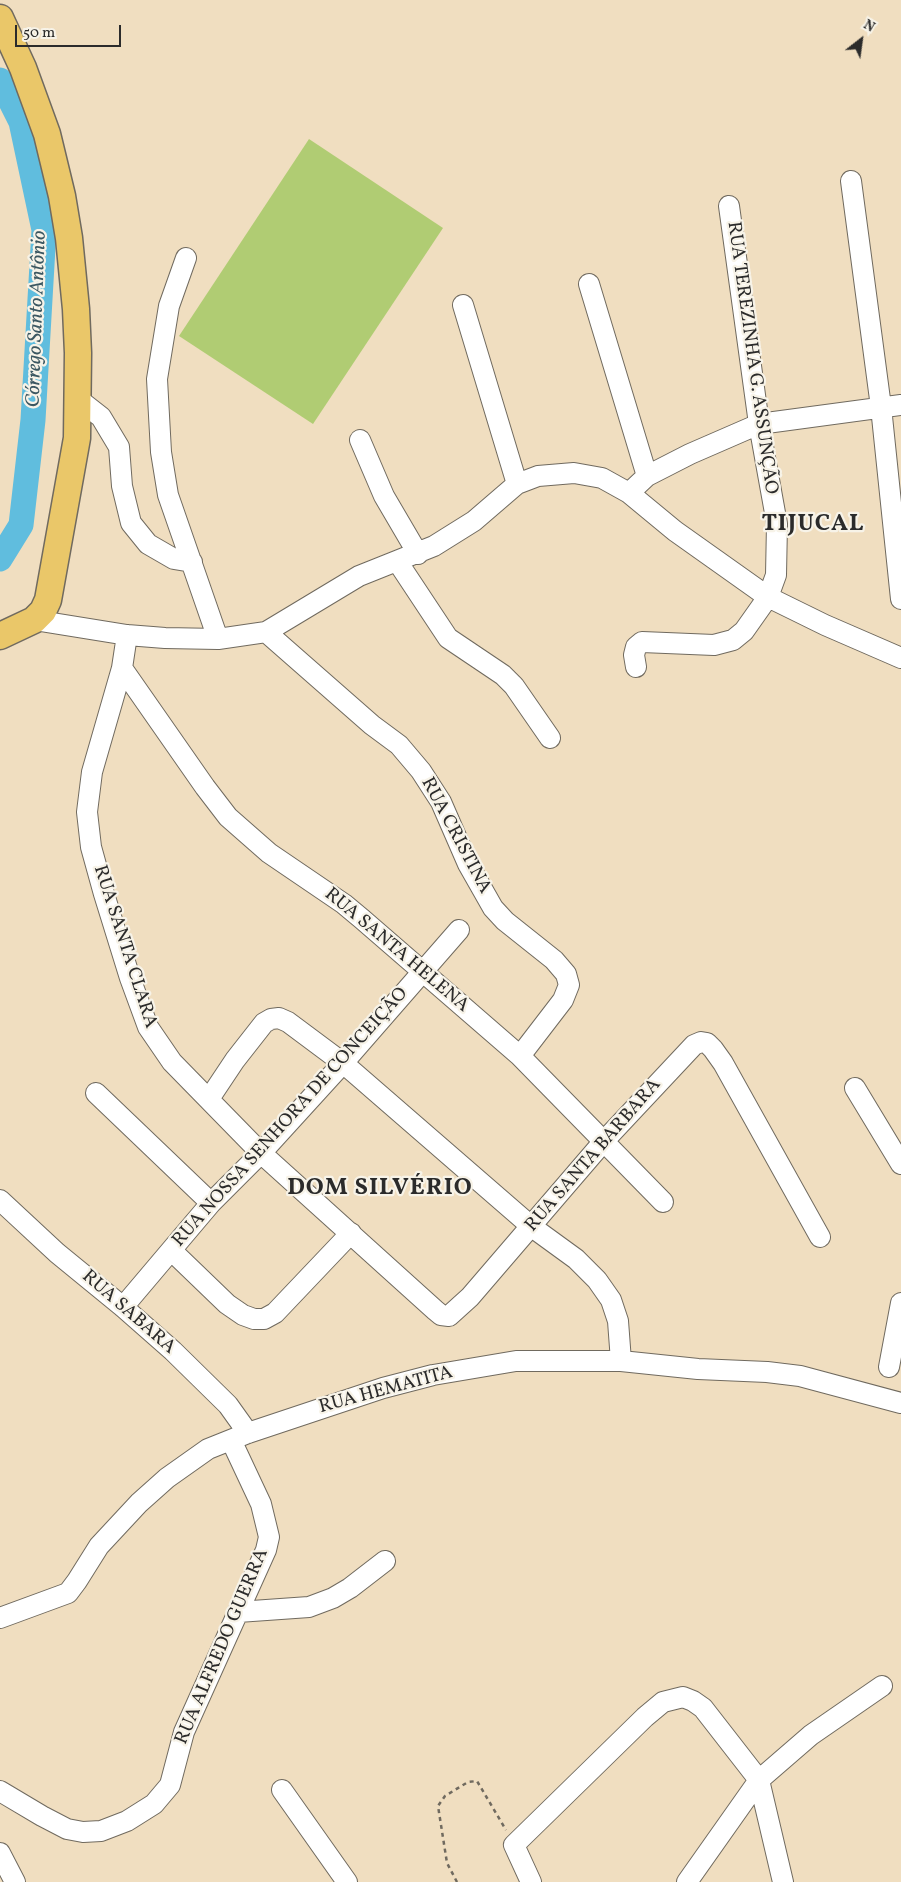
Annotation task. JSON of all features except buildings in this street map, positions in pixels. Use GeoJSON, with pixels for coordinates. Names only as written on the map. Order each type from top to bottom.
{"type":"FeatureCollection","features":[{"type":"Feature","properties":{"kind":"main road"},"geometry":{"type":"LineString","coordinates":[[0,18],[23,68],[47,134],[62,196],[69,238],[76,309],[78,400],[77,438],[48,600],[43,611],[34,620],[0,636]]}},
{"type":"Feature","properties":{"kind":"street"},"geometry":{"type":"LineString","coordinates":[[851,181],[880,407],[901,599]]}},
{"type":"Feature","properties":{"kind":"street","name":"RUA TEREZINHA G. ASSUNÇÃO"},"geometry":{"type":"LineString","coordinates":[[636,667],[634,655],[636,647],[642,642],[714,645],[734,640],[744,631],[768,597],[776,575],[777,524],[759,424],[729,206]]}},
{"type":"Feature","properties":{"kind":"street"},"geometry":{"type":"LineString","coordinates":[[186,258],[170,306],[157,380],[161,452],[168,494],[218,639]]}},
{"type":"Feature","properties":{"kind":"street"},"geometry":{"type":"LineString","coordinates":[[589,284],[647,476]]}},
{"type":"Feature","properties":{"kind":"street"},"geometry":{"type":"LineString","coordinates":[[463,305],[518,484]]}},
{"type":"Feature","properties":{"kind":"street"},"geometry":{"type":"LineString","coordinates":[[78,400],[101,417],[119,447],[122,486],[131,523],[148,544],[174,559],[192,562]]}},
{"type":"Feature","properties":{"kind":"street"},"geometry":{"type":"LineString","coordinates":[[630,493],[647,476],[690,454],[759,424],[901,405]]}},
{"type":"Feature","properties":{"kind":"street"},"geometry":{"type":"LineString","coordinates":[[360,440],[384,496],[418,554]]}},
{"type":"Feature","properties":{"kind":"street"},"geometry":{"type":"LineString","coordinates":[[34,620],[127,635],[218,639],[266,632],[359,576],[434,546],[474,521],[518,484],[538,476],[574,473],[602,478],[630,493],[674,531],[768,597],[825,626],[901,658]]}},
{"type":"Feature","properties":{"kind":"street"},"geometry":{"type":"LineString","coordinates":[[397,561],[448,638],[504,675],[514,686],[550,738]]}},
{"type":"Feature","properties":{"kind":"street","name":"RUA CRISTINA"},"geometry":{"type":"LineString","coordinates":[[266,632],[404,752],[421,770],[441,802],[476,879],[493,908],[519,934],[554,960],[566,974],[569,985],[564,1000],[520,1056]]}},
{"type":"Feature","properties":{"kind":"street","name":"RUA SANTA CLARA"},"geometry":{"type":"LineString","coordinates":[[127,635],[122,668],[92,772],[87,812],[91,847],[130,978],[148,1027],[172,1062],[261,1153],[441,1315],[450,1316],[470,1297]]}},
{"type":"Feature","properties":{"kind":"street","name":"RUA SANTA HELENA"},"geometry":{"type":"LineString","coordinates":[[122,668],[228,817],[269,853],[356,914],[520,1056],[663,1202]]}},
{"type":"Feature","properties":{"kind":"street","name":"RUA NOSSA SENHORA DE CONCEIÇÃO"},"geometry":{"type":"LineString","coordinates":[[123,1307],[212,1203],[343,1064],[459,930]]}},
{"type":"Feature","properties":{"kind":"street"},"geometry":{"type":"LineString","coordinates":[[209,1099],[235,1060],[264,1023],[271,1019],[279,1018],[288,1022],[343,1064],[532,1227],[576,1259],[597,1280],[611,1300],[618,1321],[621,1362]]}},
{"type":"Feature","properties":{"kind":"street","name":"RUA SANTA BARBARA"},"geometry":{"type":"LineString","coordinates":[[470,1297],[604,1141],[694,1044],[700,1042],[706,1043],[723,1063],[820,1237]]}},
{"type":"Feature","properties":{"kind":"street"},"geometry":{"type":"LineString","coordinates":[[855,1088],[901,1164]]}},
{"type":"Feature","properties":{"kind":"street"},"geometry":{"type":"LineString","coordinates":[[96,1093],[212,1203]]}},
{"type":"Feature","properties":{"kind":"street","name":"RUA SABARA"},"geometry":{"type":"LineString","coordinates":[[0,1200],[57,1253],[123,1307],[209,1384],[228,1405],[239,1437]]}},
{"type":"Feature","properties":{"kind":"street"},"geometry":{"type":"LineString","coordinates":[[172,1251],[227,1304],[242,1315],[254,1320],[264,1319],[275,1313],[351,1232]]}},
{"type":"Feature","properties":{"kind":"street"},"geometry":{"type":"LineString","coordinates":[[889,1367],[901,1303]]}},
{"type":"Feature","properties":{"kind":"street","name":"RUA HEMATITA"},"geometry":{"type":"LineString","coordinates":[[0,1618],[68,1594],[99,1546],[139,1503],[167,1478],[208,1449],[383,1388],[433,1375],[516,1362],[621,1362],[800,1376],[901,1403]]}},
{"type":"Feature","properties":{"kind":"street","name":"RUA ALFREDO GUERRA"},"geometry":{"type":"LineString","coordinates":[[0,1791],[67,1829],[83,1832],[102,1831],[126,1821],[154,1804],[170,1785],[184,1732],[266,1550],[269,1537],[261,1504],[239,1437]]}},
{"type":"Feature","properties":{"kind":"street"},"geometry":{"type":"LineString","coordinates":[[238,1612],[309,1607],[333,1598],[350,1588],[385,1561]]}},
{"type":"Feature","properties":{"kind":"street"},"geometry":{"type":"LineString","coordinates":[[687,1882],[759,1780],[812,1735],[882,1686]]}},
{"type":"Feature","properties":{"kind":"street"},"geometry":{"type":"LineString","coordinates":[[531,1882],[514,1845],[663,1702],[683,1697],[703,1708],[759,1780],[782,1882]]}},
{"type":"Feature","properties":{"kind":"street"},"geometry":{"type":"LineString","coordinates":[[282,1790],[347,1882]]}},
{"type":"Feature","properties":{"kind":"street"},"geometry":{"type":"LineString","coordinates":[[0,1853],[15,1882]]}},
{"type":"Feature","properties":{"kind":"path"},"geometry":{"type":"LineString","coordinates":[[457,1882],[447,1863],[438,1806],[445,1796],[468,1782],[477,1781],[514,1845]]}},
{"type":"Feature","properties":{"kind":"green space"},"geometry":{"type":"Polygon","coordinates":[[[309,139],[443,228],[313,424],[179,336],[309,139]]]}},
{"type":"Feature","properties":{"kind":"waterway","name":"Córrego Santo Antônio"},"geometry":{"type":"LineString","coordinates":[[0,80],[21,122],[44,230],[33,420],[21,525],[0,559]]}},
{"type":"Feature","properties":{"kind":"district","name":"TIJUCAL"},"geometry":{"type":"Point","coordinates":[813,526]}},
{"type":"Feature","properties":{"kind":"district","name":"DOM SILVÉRIO"},"geometry":{"type":"Point","coordinates":[380,1190]}}]}
